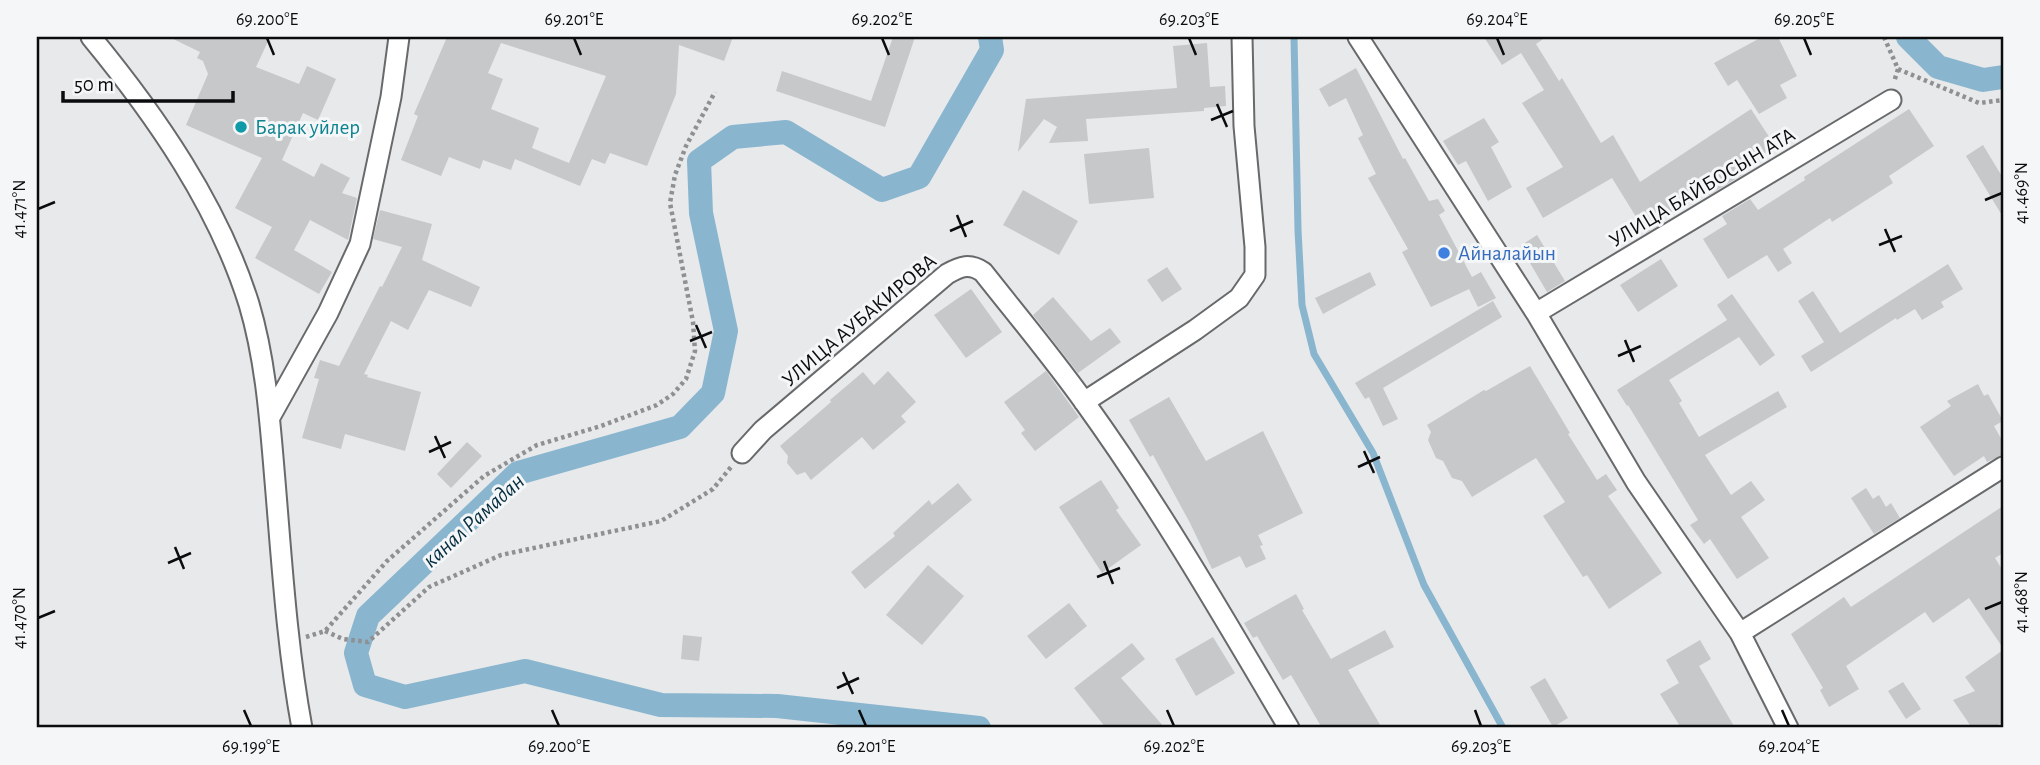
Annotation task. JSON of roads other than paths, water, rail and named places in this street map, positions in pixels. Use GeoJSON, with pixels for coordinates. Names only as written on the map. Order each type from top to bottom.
{"type":"FeatureCollection","features":[{"type":"Feature","properties":{"kind":"street"},"geometry":{"type":"LineString","coordinates":[[91,37],[143,102],[180,158],[217,227],[250,306],[270,417],[289,643],[302,728]]}},
{"type":"Feature","properties":{"kind":"street"},"geometry":{"type":"LineString","coordinates":[[270,417],[328,313],[360,244],[391,97],[399,37]]}},
{"type":"Feature","properties":{"kind":"street"},"geometry":{"type":"LineString","coordinates":[[1084,402],[1239,298],[1255,275],[1244,126],[1242,37]]}},
{"type":"Feature","properties":{"kind":"street"},"geometry":{"type":"LineString","coordinates":[[1359,37],[1536,313],[1636,482],[1740,632],[1788,728]]}},
{"type":"Feature","properties":{"kind":"street","name":"УЛИЦА БАЙБОСЫН АТА"},"geometry":{"type":"LineString","coordinates":[[1536,313],[1891,100]]}},
{"type":"Feature","properties":{"kind":"street","name":"УЛИЦА АУБАКИРОВА"},"geometry":{"type":"LineString","coordinates":[[742,453],[763,430],[947,274],[968,265],[983,272],[1084,402],[1175,537],[1289,728]]}},
{"type":"Feature","properties":{"kind":"street"},"geometry":{"type":"LineString","coordinates":[[1740,632],[2003,467]]}},
{"type":"Feature","properties":{"kind":"waterway","name":"канал Рамадан"},"geometry":{"type":"LineString","coordinates":[[979,728],[777,706],[661,705],[525,671],[405,697],[365,685],[356,653],[368,616],[518,473],[680,427],[713,393],[726,331],[701,213],[699,161],[733,137],[786,132],[882,190],[919,177],[992,50],[990,37]]}},
{"type":"Feature","properties":{"kind":"waterway"},"geometry":{"type":"LineString","coordinates":[[1294,37],[1302,305],[1314,354],[1373,453],[1424,585],[1503,728]]}},
{"type":"Feature","properties":{"kind":"waterway","name":"канал Рамадан"},"geometry":{"type":"LineString","coordinates":[[1908,37],[1938,67],[1983,80],[2003,77]]}},
{"type":"Feature","properties":{"kind":"place","name":"Барак уйлер"},"geometry":{"type":"Point","coordinates":[241,127]}},
{"type":"Feature","properties":{"kind":"place","name":"Айналайын"},"geometry":{"type":"Point","coordinates":[1444,253]}}]}
